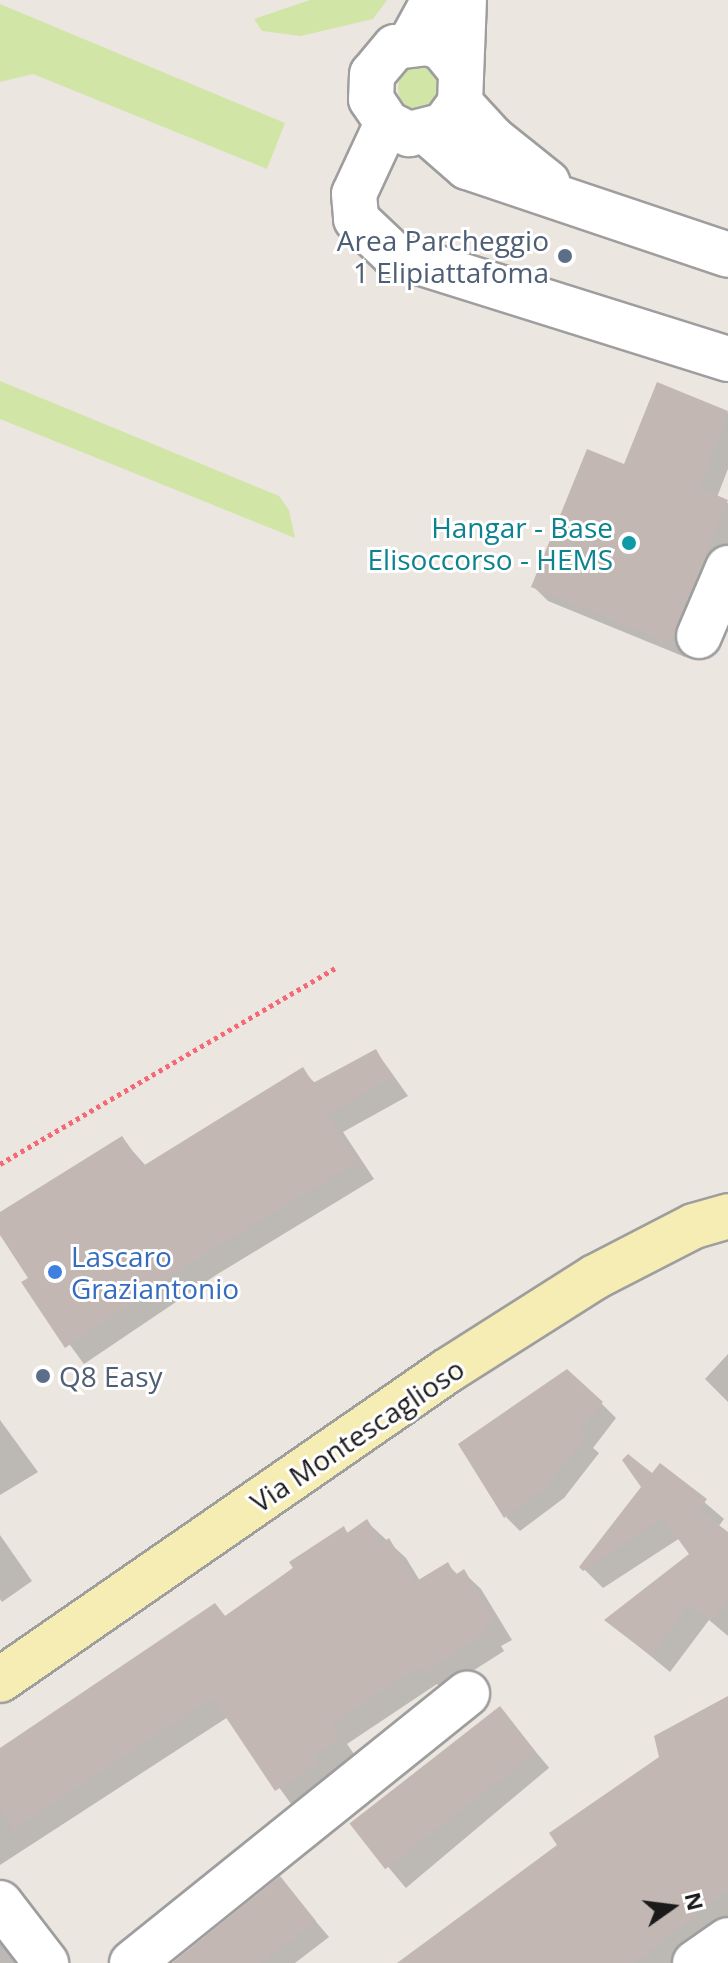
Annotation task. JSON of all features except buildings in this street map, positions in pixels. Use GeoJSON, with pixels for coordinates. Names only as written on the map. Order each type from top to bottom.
{"type":"FeatureCollection","features":[{"type":"Feature","properties":{"kind":"main road","name":"Via Montescaglioso"},"geometry":{"type":"LineString","coordinates":[[0,1680],[447,1371],[595,1277],[694,1226],[728,1216]]}},
{"type":"Feature","properties":{"kind":"street"},"geometry":{"type":"LineString","coordinates":[[434,0],[411,42],[381,57],[372,74],[371,99],[408,130],[467,167],[728,255]]}},
{"type":"Feature","properties":{"kind":"street"},"geometry":{"type":"LineString","coordinates":[[464,0],[460,86],[444,125],[408,130],[354,194],[356,219],[393,254],[728,359]]}},
{"type":"Feature","properties":{"kind":"street"},"geometry":{"type":"LineString","coordinates":[[411,42],[442,48],[460,86],[493,139],[568,200]]}},
{"type":"Feature","properties":{"kind":"street"},"geometry":{"type":"LineString","coordinates":[[699,636],[728,568]]}},
{"type":"Feature","properties":{"kind":"street"},"geometry":{"type":"LineString","coordinates":[[132,1963],[467,1694]]}},
{"type":"Feature","properties":{"kind":"street"},"geometry":{"type":"LineString","coordinates":[[0,1903],[46,1963]]}},
{"type":"Feature","properties":{"kind":"street"},"geometry":{"type":"LineString","coordinates":[[695,1963],[728,1940]]}},
{"type":"Feature","properties":{"kind":"path"},"geometry":{"type":"LineString","coordinates":[[0,1164],[335,968]]}},
{"type":"Feature","properties":{"kind":"green space"},"geometry":{"type":"Polygon","coordinates":[[[310,0],[387,0],[373,19],[301,36],[262,31],[254,19],[310,0]]]}},
{"type":"Feature","properties":{"kind":"green space"},"geometry":{"type":"Polygon","coordinates":[[[0,4],[285,123],[267,169],[33,74],[0,82],[0,4]]]}},
{"type":"Feature","properties":{"kind":"green space"},"geometry":{"type":"Polygon","coordinates":[[[420,66],[435,73],[442,88],[435,103],[420,110],[405,103],[398,88],[405,73],[420,66]]]}},
{"type":"Feature","properties":{"kind":"green space"},"geometry":{"type":"Polygon","coordinates":[[[0,381],[279,496],[289,510],[295,538],[0,419],[0,381]]]}},
{"type":"Feature","properties":{"kind":"place","name":"Area Parcheggio 1 Elipiattafoma"},"geometry":{"type":"Point","coordinates":[565,256]}},
{"type":"Feature","properties":{"kind":"place","name":"Hangar - Base Elisoccorso - HEMS"},"geometry":{"type":"Point","coordinates":[629,543]}},
{"type":"Feature","properties":{"kind":"place","name":"Lascaro Graziantonio"},"geometry":{"type":"Point","coordinates":[55,1272]}},
{"type":"Feature","properties":{"kind":"place","name":"Q8 Easy"},"geometry":{"type":"Point","coordinates":[43,1376]}}]}
